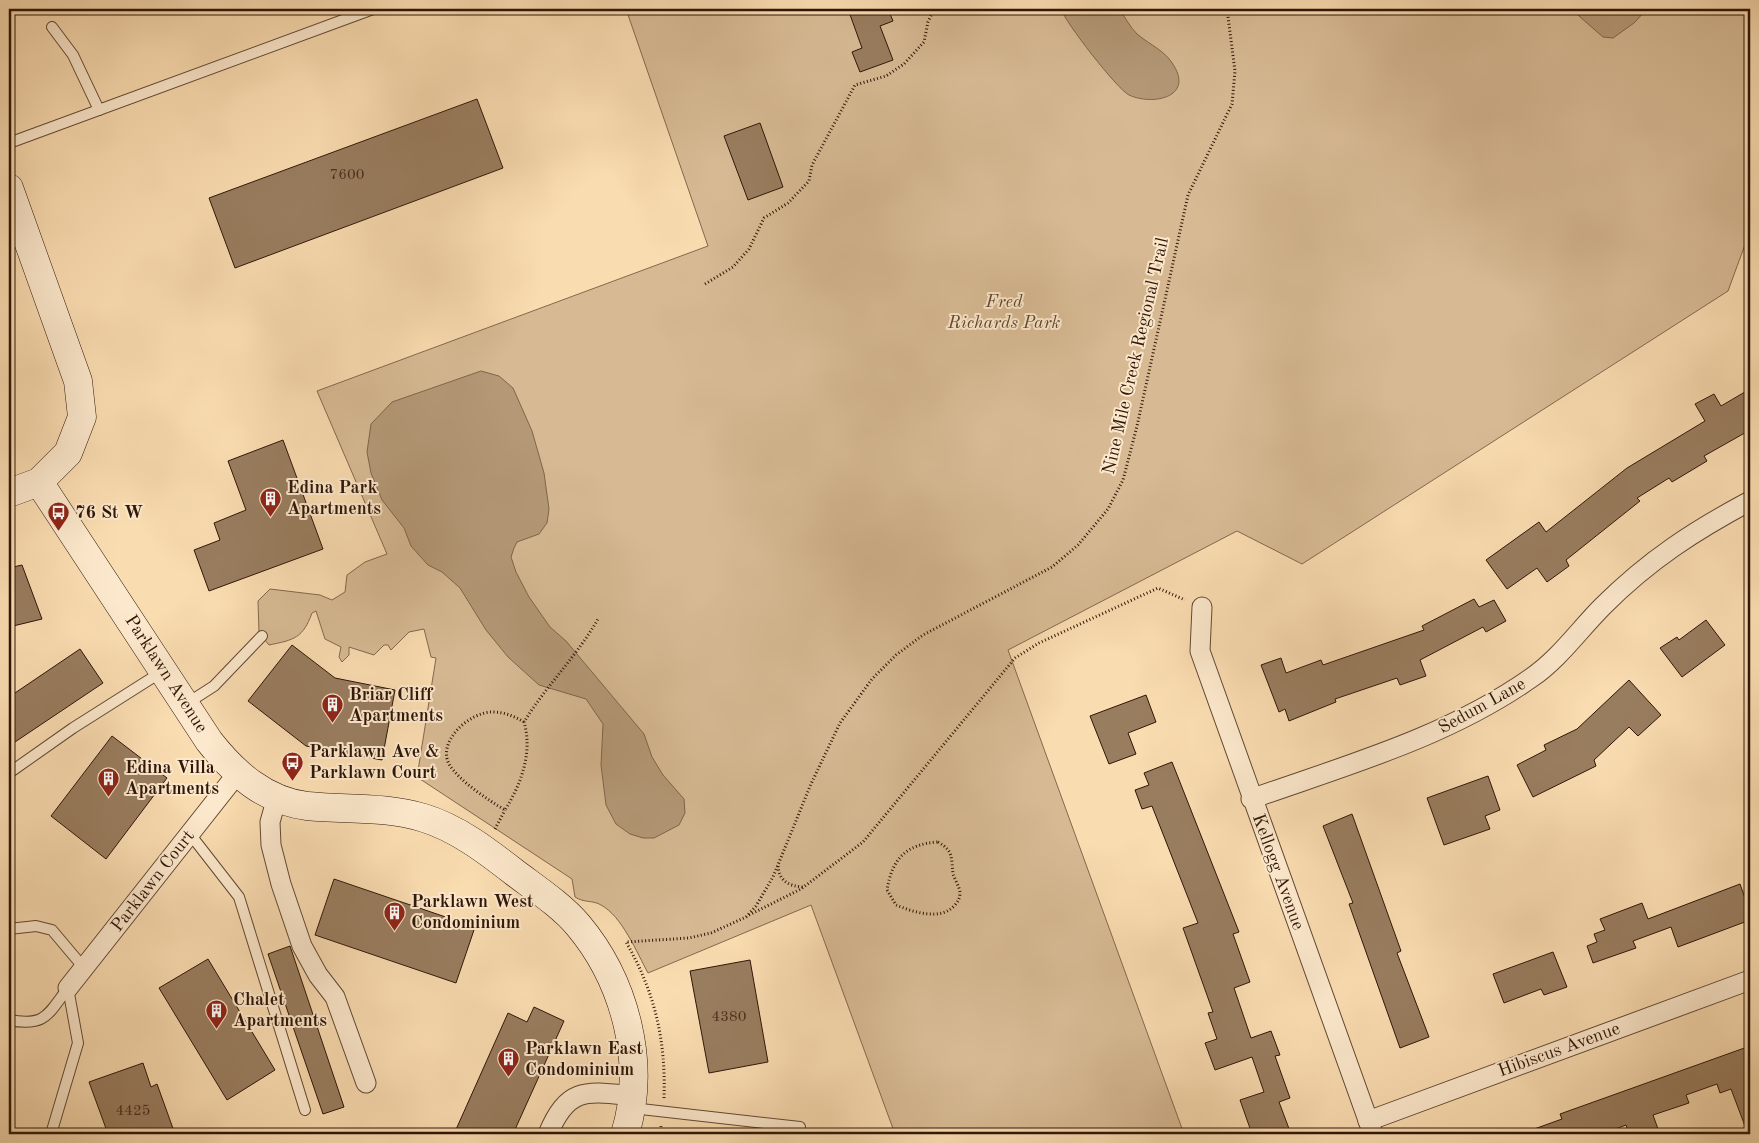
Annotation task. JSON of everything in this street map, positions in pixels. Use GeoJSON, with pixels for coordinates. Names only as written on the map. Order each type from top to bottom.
{"type":"FeatureCollection","features":[{"type":"Feature","properties":{"kind":"street"},"geometry":{"type":"LineString","coordinates":[[9,188],[78,381],[82,417],[68,453],[40,482],[9,493]]}},
{"type":"Feature","properties":{"kind":"street","name":"Parklawn Avenue"},"geometry":{"type":"LineString","coordinates":[[40,482],[209,741],[237,774],[277,797],[306,806],[382,809],[424,818],[465,836],[545,896],[578,924],[602,958],[620,999],[631,1039],[635,1082],[626,1134]]}},
{"type":"Feature","properties":{"kind":"street","name":"Sedum Lane"},"geometry":{"type":"LineString","coordinates":[[1251,799],[1436,733],[1483,710],[1533,677],[1566,648],[1603,606],[1651,561],[1706,524],[1750,501]]}},
{"type":"Feature","properties":{"kind":"street","name":"Kellogg Avenue"},"geometry":{"type":"LineString","coordinates":[[1202,607],[1200,651],[1251,799],[1370,1128]]}},
{"type":"Feature","properties":{"kind":"street","name":"Parklawn Court"},"geometry":{"type":"LineString","coordinates":[[68,988],[237,774]]}},
{"type":"Feature","properties":{"kind":"street"},"geometry":{"type":"LineString","coordinates":[[277,797],[270,822],[272,845],[281,884],[302,946],[318,975],[335,997],[366,1083]]}},
{"type":"Feature","properties":{"kind":"street","name":"Hibiscus Avenue"},"geometry":{"type":"LineString","coordinates":[[1370,1128],[1750,980]]}},
{"type":"Feature","properties":{"kind":"street"},"geometry":{"type":"LineString","coordinates":[[548,1134],[556,1116],[566,1104],[581,1094],[597,1092],[632,1102]]}},
{"type":"Feature","properties":{"kind":"lane"},"geometry":{"type":"LineString","coordinates":[[9,143],[373,9]]}},
{"type":"Feature","properties":{"kind":"lane"},"geometry":{"type":"LineString","coordinates":[[52,27],[73,55],[99,110]]}},
{"type":"Feature","properties":{"kind":"lane"},"geometry":{"type":"LineString","coordinates":[[185,704],[214,686],[262,636]]}},
{"type":"Feature","properties":{"kind":"lane"},"geometry":{"type":"LineString","coordinates":[[9,773],[73,728],[163,671]]}},
{"type":"Feature","properties":{"kind":"lane"},"geometry":{"type":"LineString","coordinates":[[190,834],[239,897],[305,1110]]}},
{"type":"Feature","properties":{"kind":"lane"},"geometry":{"type":"LineString","coordinates":[[9,929],[36,926],[52,930],[84,968]]}},
{"type":"Feature","properties":{"kind":"lane"},"geometry":{"type":"LineString","coordinates":[[9,1020],[27,1024],[44,1019],[68,988]]}},
{"type":"Feature","properties":{"kind":"lane"},"geometry":{"type":"LineString","coordinates":[[51,1134],[78,1043],[68,988]]}},
{"type":"Feature","properties":{"kind":"lane"},"geometry":{"type":"LineString","coordinates":[[632,1102],[800,1127],[799,1134]]}},
{"type":"Feature","properties":{"kind":"path"},"geometry":{"type":"LineString","coordinates":[[705,284],[733,267],[749,249],[764,218],[788,203],[809,181],[812,165],[855,85],[886,76],[904,64],[924,42],[928,22],[934,9]]}},
{"type":"Feature","properties":{"kind":"path","name":"Nine Mile Creek Regional Trail"},"geometry":{"type":"LineString","coordinates":[[626,942],[688,938],[711,933],[746,917],[761,898],[778,865],[834,735],[852,705],[872,679],[896,655],[923,635],[1032,579],[1062,559],[1100,520],[1118,491],[1137,426],[1188,195],[1223,127],[1232,104],[1235,71],[1227,9]]}},
{"type":"Feature","properties":{"kind":"path"},"geometry":{"type":"LineString","coordinates":[[746,917],[803,887],[864,842],[1015,658],[1039,643],[1158,588],[1202,607]]}},
{"type":"Feature","properties":{"kind":"path"},"geometry":{"type":"LineString","coordinates":[[492,832],[517,790],[523,772],[528,740],[524,722],[539,697],[583,646],[598,619]]}},
{"type":"Feature","properties":{"kind":"path"},"geometry":{"type":"LineString","coordinates":[[505,810],[476,790],[449,764],[446,755],[448,745],[454,733],[465,723],[479,715],[491,712],[513,715],[524,722]]}},
{"type":"Feature","properties":{"kind":"path"},"geometry":{"type":"LineString","coordinates":[[938,842],[948,847],[952,857],[955,881],[960,892],[959,900],[951,909],[938,915],[918,911],[896,905],[887,890],[889,882],[897,860],[910,848],[923,843],[938,842]]}},
{"type":"Feature","properties":{"kind":"path"},"geometry":{"type":"LineString","coordinates":[[778,865],[779,874],[784,881],[794,886],[803,887]]}},
{"type":"Feature","properties":{"kind":"green space","name":"Fred Richards Park"},"geometry":{"type":"Polygon","coordinates":[[[626,9],[1750,9],[1750,231],[1728,291],[1302,564],[1237,531],[1008,650],[1184,1134],[895,1134],[811,905],[648,973],[622,926],[609,910],[598,903],[575,897],[572,879],[417,777],[436,658],[431,657],[424,629],[409,632],[391,650],[388,645],[384,645],[374,655],[349,647],[349,655],[342,662],[339,657],[341,647],[325,639],[316,611],[312,613],[301,633],[291,639],[269,645],[259,633],[258,601],[270,589],[320,595],[332,600],[345,592],[347,575],[365,562],[387,554],[317,391],[708,246],[626,9]]]}},
{"type":"Feature","properties":{"kind":"shaded area"},"geometry":{"type":"Polygon","coordinates":[[[1061,9],[1119,9],[1137,34],[1171,61],[1179,77],[1178,85],[1174,92],[1159,99],[1139,98],[1129,95],[1114,81],[1092,55],[1061,9]]]}},
{"type":"Feature","properties":{"kind":"shaded area"},"geometry":{"type":"Polygon","coordinates":[[[1571,9],[1647,9],[1634,23],[1613,38],[1603,37],[1571,9]]]}},
{"type":"Feature","properties":{"kind":"shaded area"},"geometry":{"type":"Polygon","coordinates":[[[481,371],[499,376],[513,388],[532,431],[544,473],[549,509],[547,523],[539,534],[517,542],[511,557],[516,572],[529,597],[550,627],[566,641],[644,734],[652,757],[663,775],[684,799],[685,813],[679,825],[654,838],[643,838],[630,834],[616,824],[606,805],[601,765],[603,724],[586,699],[539,685],[508,657],[486,630],[460,588],[442,572],[428,565],[411,546],[404,528],[382,500],[371,473],[367,452],[371,424],[392,402],[481,371]]]}},
{"type":"Feature","properties":{"kind":"building"},"geometry":{"type":"Polygon","coordinates":[[[848,9],[888,9],[893,21],[880,26],[893,60],[860,72],[852,52],[862,48],[848,9]]]}},
{"type":"Feature","properties":{"kind":"building"},"geometry":{"type":"Polygon","coordinates":[[[477,99],[503,168],[235,268],[209,198],[477,99]]]}},
{"type":"Feature","properties":{"kind":"building"},"geometry":{"type":"Polygon","coordinates":[[[760,123],[783,187],[748,200],[724,136],[760,123]]]}},
{"type":"Feature","properties":{"kind":"building"},"geometry":{"type":"Polygon","coordinates":[[[1750,389],[1750,430],[1704,456],[1707,461],[1672,482],[1669,478],[1637,498],[1640,501],[1566,560],[1569,566],[1547,582],[1537,568],[1507,589],[1486,560],[1539,522],[1546,532],[1627,468],[1705,421],[1695,404],[1714,394],[1721,406],[1750,389]]]}},
{"type":"Feature","properties":{"kind":"building","name":"Edina Park Apartments"},"geometry":{"type":"Polygon","coordinates":[[[283,440],[323,549],[209,591],[194,550],[220,540],[214,523],[246,510],[228,461],[283,440]]]}},
{"type":"Feature","properties":{"kind":"building"},"geometry":{"type":"Polygon","coordinates":[[[22,565],[42,619],[9,627],[9,568],[22,565]]]}},
{"type":"Feature","properties":{"kind":"building"},"geometry":{"type":"Polygon","coordinates":[[[1474,599],[1479,607],[1494,600],[1506,621],[1486,632],[1483,627],[1420,660],[1426,676],[1400,685],[1397,678],[1335,699],[1336,702],[1289,721],[1285,709],[1279,712],[1261,665],[1281,658],[1286,673],[1321,660],[1323,665],[1424,630],[1422,626],[1474,599]]]}},
{"type":"Feature","properties":{"kind":"building"},"geometry":{"type":"Polygon","coordinates":[[[1706,620],[1725,645],[1682,677],[1660,648],[1677,637],[1679,640],[1706,620]]]}},
{"type":"Feature","properties":{"kind":"building","name":"Briar Cliff Apartments"},"geometry":{"type":"Polygon","coordinates":[[[292,645],[335,678],[395,690],[382,760],[306,746],[248,701],[292,645]]]}},
{"type":"Feature","properties":{"kind":"building"},"geometry":{"type":"Polygon","coordinates":[[[80,649],[103,683],[9,746],[9,697],[80,649]]]}},
{"type":"Feature","properties":{"kind":"building"},"geometry":{"type":"Polygon","coordinates":[[[1629,680],[1661,715],[1638,736],[1629,727],[1594,760],[1596,766],[1533,797],[1517,765],[1546,750],[1544,745],[1577,729],[1629,680]]]}},
{"type":"Feature","properties":{"kind":"building"},"geometry":{"type":"Polygon","coordinates":[[[1146,695],[1156,722],[1128,733],[1136,754],[1109,764],[1090,716],[1146,695]]]}},
{"type":"Feature","properties":{"kind":"building","name":"Edina Villa Apartments"},"geometry":{"type":"Polygon","coordinates":[[[112,736],[167,778],[106,859],[51,816],[112,736]]]}},
{"type":"Feature","properties":{"kind":"building"},"geometry":{"type":"Polygon","coordinates":[[[1172,762],[1239,932],[1233,934],[1250,982],[1234,988],[1251,1038],[1271,1031],[1280,1055],[1275,1056],[1290,1098],[1279,1102],[1291,1134],[1252,1134],[1240,1100],[1264,1092],[1252,1057],[1215,1070],[1205,1043],[1217,1039],[1208,1013],[1213,1012],[1183,928],[1198,923],[1152,806],[1142,809],[1135,790],[1149,785],[1144,773],[1172,762]]]}},
{"type":"Feature","properties":{"kind":"building"},"geometry":{"type":"Polygon","coordinates":[[[1488,776],[1500,810],[1485,816],[1490,829],[1444,845],[1427,798],[1488,776]]]}},
{"type":"Feature","properties":{"kind":"building"},"geometry":{"type":"Polygon","coordinates":[[[1352,814],[1401,951],[1397,953],[1429,1037],[1400,1048],[1349,904],[1353,903],[1323,826],[1352,814]]]}},
{"type":"Feature","properties":{"kind":"building","name":"Parklawn West Condominium"},"geometry":{"type":"Polygon","coordinates":[[[334,879],[475,927],[456,983],[315,935],[334,879]]]}},
{"type":"Feature","properties":{"kind":"building"},"geometry":{"type":"Polygon","coordinates":[[[1740,884],[1750,912],[1750,920],[1678,947],[1671,927],[1633,941],[1636,948],[1593,963],[1587,946],[1597,942],[1594,934],[1605,930],[1600,919],[1642,903],[1648,919],[1740,884]]]}},
{"type":"Feature","properties":{"kind":"building"},"geometry":{"type":"Polygon","coordinates":[[[290,946],[344,1107],[323,1114],[268,954],[290,946]]]}},
{"type":"Feature","properties":{"kind":"building"},"geometry":{"type":"Polygon","coordinates":[[[1553,952],[1567,987],[1544,995],[1541,989],[1504,1003],[1493,974],[1553,952]]]}},
{"type":"Feature","properties":{"kind":"building","name":"Chalet Apartments"},"geometry":{"type":"Polygon","coordinates":[[[208,959],[275,1070],[227,1100],[159,988],[208,959]]]}},
{"type":"Feature","properties":{"kind":"building"},"geometry":{"type":"Polygon","coordinates":[[[750,960],[768,1062],[709,1073],[690,971],[750,960]]]}},
{"type":"Feature","properties":{"kind":"building","name":"Parklawn East Condominium"},"geometry":{"type":"Polygon","coordinates":[[[534,1007],[564,1021],[513,1134],[454,1134],[508,1013],[527,1022],[534,1007]]]}},
{"type":"Feature","properties":{"kind":"building"},"geometry":{"type":"Polygon","coordinates":[[[1750,1046],[1750,1134],[1748,1134],[1731,1089],[1720,1093],[1717,1084],[1686,1095],[1689,1103],[1653,1115],[1658,1129],[1643,1134],[1629,1134],[1626,1125],[1602,1134],[1526,1134],[1526,1132],[1562,1119],[1560,1114],[1750,1046]]]}},
{"type":"Feature","properties":{"kind":"building"},"geometry":{"type":"Polygon","coordinates":[[[143,1063],[151,1087],[157,1084],[175,1134],[108,1134],[89,1082],[143,1063]]]}},
{"type":"Feature","properties":{"kind":"place","name":"Edina Park Apartments"},"geometry":{"type":"Point","coordinates":[271,517]}},
{"type":"Feature","properties":{"kind":"place","name":"76 St W"},"geometry":{"type":"Point","coordinates":[59,532]}},
{"type":"Feature","properties":{"kind":"place","name":"Briar Cliff Apartments"},"geometry":{"type":"Point","coordinates":[333,724]}},
{"type":"Feature","properties":{"kind":"place","name":"Parklawn Ave & Parklawn Court"},"geometry":{"type":"Point","coordinates":[293,781]}},
{"type":"Feature","properties":{"kind":"place","name":"Edina Villa Apartments"},"geometry":{"type":"Point","coordinates":[109,797]}},
{"type":"Feature","properties":{"kind":"place","name":"Parklawn West Condominium"},"geometry":{"type":"Point","coordinates":[395,931]}},
{"type":"Feature","properties":{"kind":"place","name":"Chalet Apartments"},"geometry":{"type":"Point","coordinates":[217,1029]}},
{"type":"Feature","properties":{"kind":"place","name":"Parklawn East Condominium"},"geometry":{"type":"Point","coordinates":[509,1078]}}]}
